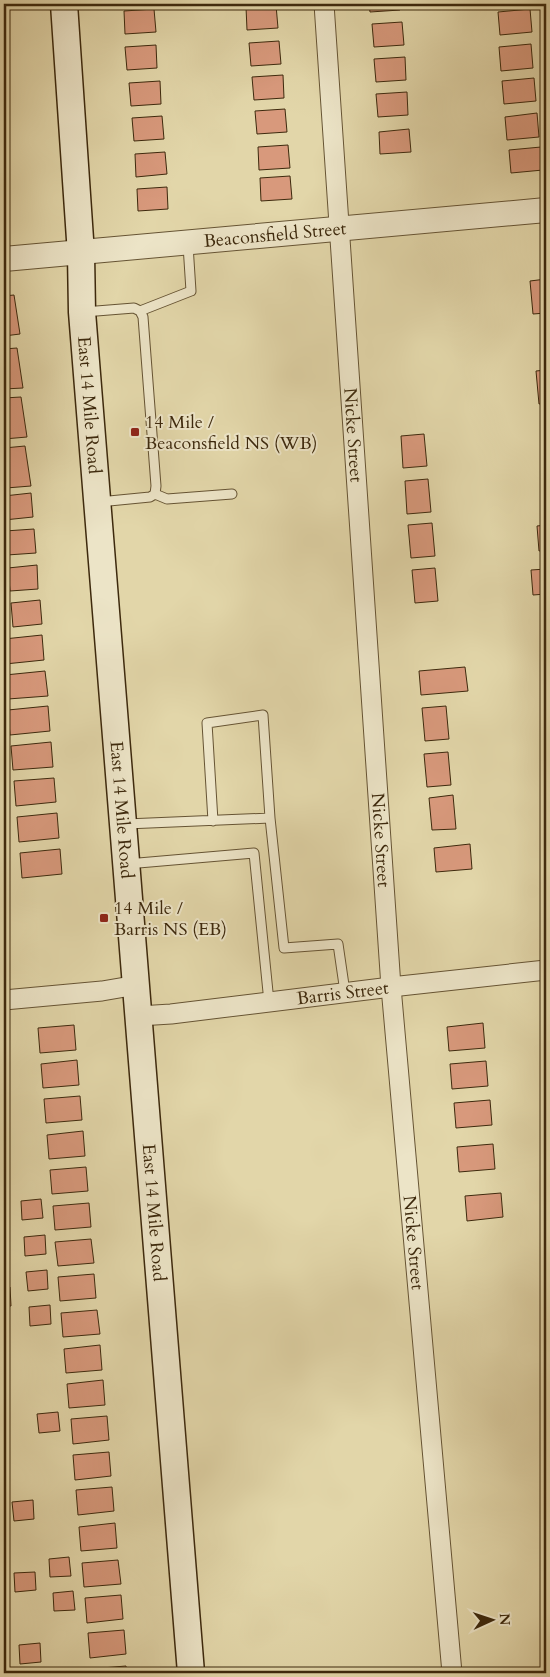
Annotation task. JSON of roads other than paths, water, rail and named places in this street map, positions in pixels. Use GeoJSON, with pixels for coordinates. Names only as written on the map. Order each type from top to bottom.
{"type":"FeatureCollection","features":[{"type":"Feature","properties":{"kind":"main road","name":"East 14 Mile Road"},"geometry":{"type":"LineString","coordinates":[[64,4],[81,254],[82,312],[128,864],[191,1673]]}},
{"type":"Feature","properties":{"kind":"street","name":"Nicke Street"},"geometry":{"type":"LineString","coordinates":[[324,4],[391,987],[452,1673]]}},
{"type":"Feature","properties":{"kind":"street","name":"Beaconsfield Street"},"geometry":{"type":"LineString","coordinates":[[4,260],[546,210]]}},
{"type":"Feature","properties":{"kind":"street","name":"Barris Street"},"geometry":{"type":"LineString","coordinates":[[139,1016],[171,1014],[345,992],[546,970]]}},
{"type":"Feature","properties":{"kind":"street"},"geometry":{"type":"LineString","coordinates":[[4,1000],[137,985]]}},
{"type":"Feature","properties":{"kind":"lane"},"geometry":{"type":"LineString","coordinates":[[82,312],[134,308],[140,311],[191,291],[188,244]]}},
{"type":"Feature","properties":{"kind":"lane"},"geometry":{"type":"LineString","coordinates":[[140,311],[144,327],[156,486],[155,494]]}},
{"type":"Feature","properties":{"kind":"lane"},"geometry":{"type":"LineString","coordinates":[[155,494],[167,499],[232,494]]}},
{"type":"Feature","properties":{"kind":"lane"},"geometry":{"type":"LineString","coordinates":[[98,502],[150,497],[155,494]]}},
{"type":"Feature","properties":{"kind":"lane"},"geometry":{"type":"LineString","coordinates":[[213,821],[207,723],[263,715],[270,818],[284,948],[338,944],[345,992]]}},
{"type":"Feature","properties":{"kind":"lane"},"geometry":{"type":"LineString","coordinates":[[124,824],[270,818]]}},
{"type":"Feature","properties":{"kind":"lane"},"geometry":{"type":"LineString","coordinates":[[128,864],[254,853],[269,1002]]}},
{"type":"Feature","properties":{"kind":"place","name":"14 Mile / Beaconsfield NS (WB)"},"geometry":{"type":"Point","coordinates":[135,432]}},
{"type":"Feature","properties":{"kind":"place","name":"14 Mile / Barris NS (EB)"},"geometry":{"type":"Point","coordinates":[104,918]}}]}
